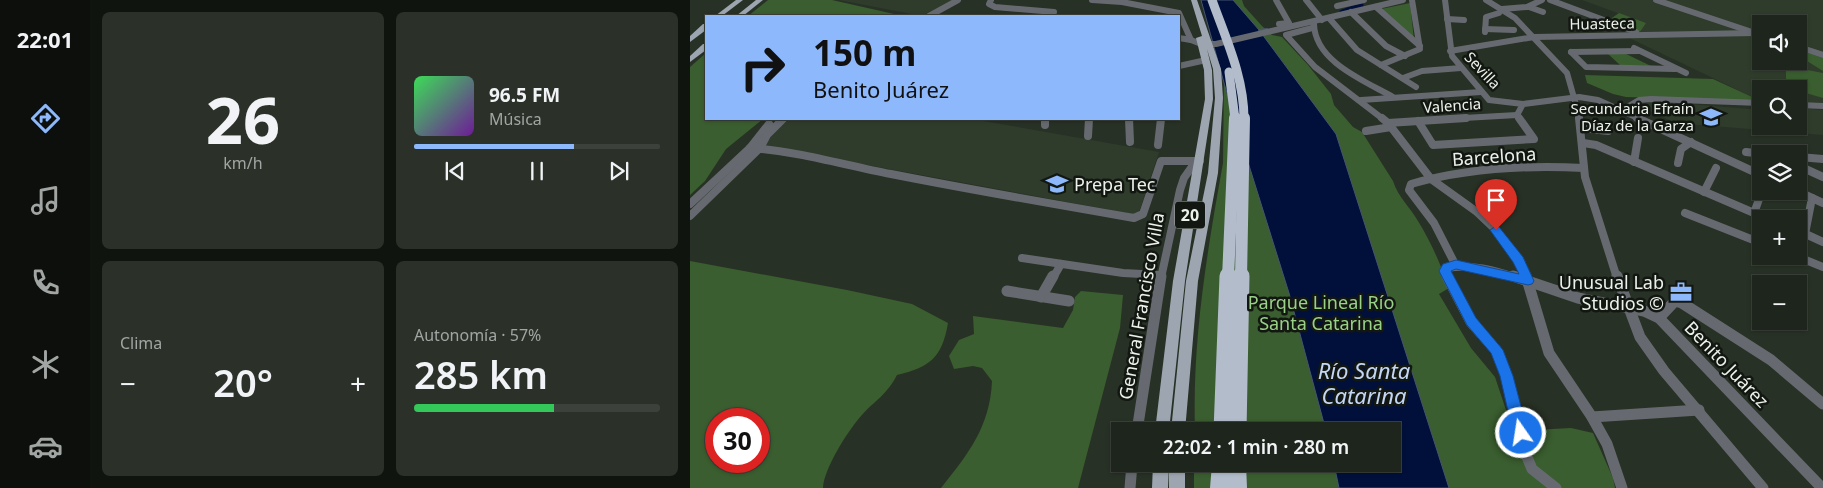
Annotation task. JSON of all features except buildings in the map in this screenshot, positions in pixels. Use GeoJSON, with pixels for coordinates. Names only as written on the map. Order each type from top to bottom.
{"type":"FeatureCollection","features":[{"type":"Feature","properties":{"kind":"highway"},"geometry":{"type":"LineString","coordinates":[[1204,0],[1229,70],[1235,113],[1222,422]]}},
{"type":"Feature","properties":{"kind":"highway"},"geometry":{"type":"LineString","coordinates":[[1212,0],[1239,74],[1244,102],[1238,422]]}},
{"type":"Feature","properties":{"kind":"highway"},"geometry":{"type":"LineString","coordinates":[[1220,488],[1221,472]]}},
{"type":"Feature","properties":{"kind":"highway"},"geometry":{"type":"LineString","coordinates":[[1237,472],[1237,488]]}},
{"type":"Feature","properties":{"kind":"main road"},"geometry":{"type":"LineString","coordinates":[[719,15],[740,0]]}},
{"type":"Feature","properties":{"kind":"main road"},"geometry":{"type":"LineString","coordinates":[[741,15],[760,0]]}},
{"type":"Feature","properties":{"kind":"main road","name":"20"},"geometry":{"type":"LineString","coordinates":[[1163,422],[1179,281],[1209,99],[1206,60],[1189,0]]}},
{"type":"Feature","properties":{"kind":"main road","name":"20"},"geometry":{"type":"LineString","coordinates":[[1179,422],[1192,281],[1213,173],[1219,98],[1217,69],[1201,41],[1194,0]]}},
{"type":"Feature","properties":{"kind":"main road"},"geometry":{"type":"LineString","coordinates":[[690,40],[704,28]]}},
{"type":"Feature","properties":{"kind":"main road"},"geometry":{"type":"LineString","coordinates":[[690,60],[705,47]]}},
{"type":"Feature","properties":{"kind":"main road"},"geometry":{"type":"LineString","coordinates":[[1198,161],[1206,165],[1202,195],[1206,209]]}},
{"type":"Feature","properties":{"kind":"main road"},"geometry":{"type":"LineString","coordinates":[[1160,472],[1160,488]]}},
{"type":"Feature","properties":{"kind":"main road"},"geometry":{"type":"LineString","coordinates":[[1177,472],[1177,488]]}},
{"type":"Feature","properties":{"kind":"street"},"geometry":{"type":"LineString","coordinates":[[931,15],[958,0]]}},
{"type":"Feature","properties":{"kind":"street"},"geometry":{"type":"LineString","coordinates":[[991,0],[988,4],[995,7],[1054,12]]}},
{"type":"Feature","properties":{"kind":"street"},"geometry":{"type":"LineString","coordinates":[[1092,0],[1122,1],[1179,13],[1201,41]]}},
{"type":"Feature","properties":{"kind":"street"},"geometry":{"type":"LineString","coordinates":[[1276,0],[1289,23],[1276,25]]}},
{"type":"Feature","properties":{"kind":"street"},"geometry":{"type":"LineString","coordinates":[[1306,0],[1357,50],[1416,86]]}},
{"type":"Feature","properties":{"kind":"street"},"geometry":{"type":"LineString","coordinates":[[1336,6],[1335,3],[1347,0]]}},
{"type":"Feature","properties":{"kind":"street"},"geometry":{"type":"LineString","coordinates":[[1377,0],[1351,13],[1325,19],[1286,35],[1315,67],[1349,94],[1361,100],[1390,125],[1431,179],[1478,212],[1496,230],[1518,260],[1528,281],[1549,353],[1592,417],[1607,444],[1622,488]]}},
{"type":"Feature","properties":{"kind":"street"},"geometry":{"type":"LineString","coordinates":[[1336,6],[1370,5],[1403,0]]}},
{"type":"Feature","properties":{"kind":"street"},"geometry":{"type":"LineString","coordinates":[[1381,65],[1420,50],[1412,0]]}},
{"type":"Feature","properties":{"kind":"street","name":"Sevilla"},"geometry":{"type":"LineString","coordinates":[[1445,0],[1450,51],[1481,92],[1492,101],[1523,104],[1574,98],[1598,100],[1752,171]]}},
{"type":"Feature","properties":{"kind":"street"},"geometry":{"type":"LineString","coordinates":[[1521,24],[1485,30],[1485,18],[1498,12],[1529,6],[1542,0]]}},
{"type":"Feature","properties":{"kind":"street"},"geometry":{"type":"LineString","coordinates":[[1550,0],[1578,7],[1641,34]]}},
{"type":"Feature","properties":{"kind":"street"},"geometry":{"type":"LineString","coordinates":[[1656,0],[1752,32]]}},
{"type":"Feature","properties":{"kind":"street"},"geometry":{"type":"LineString","coordinates":[[1490,1],[1505,27],[1514,30]]}},
{"type":"Feature","properties":{"kind":"street"},"geometry":{"type":"LineString","coordinates":[[1370,5],[1420,46]]}},
{"type":"Feature","properties":{"kind":"street"},"geometry":{"type":"LineString","coordinates":[[1336,6],[1341,16]]}},
{"type":"Feature","properties":{"kind":"street"},"geometry":{"type":"LineString","coordinates":[[1529,6],[1543,12]]}},
{"type":"Feature","properties":{"kind":"street"},"geometry":{"type":"LineString","coordinates":[[1498,12],[1521,24],[1534,37],[1566,59],[1586,67],[1675,69]]}},
{"type":"Feature","properties":{"kind":"street"},"geometry":{"type":"LineString","coordinates":[[1351,13],[1386,46],[1404,56]]}},
{"type":"Feature","properties":{"kind":"street"},"geometry":{"type":"LineString","coordinates":[[1447,19],[1464,20]]}},
{"type":"Feature","properties":{"kind":"street"},"geometry":{"type":"LineString","coordinates":[[1180,38],[1201,41],[1313,25]]}},
{"type":"Feature","properties":{"kind":"street"},"geometry":{"type":"LineString","coordinates":[[1313,25],[1313,36],[1325,53],[1393,97]]}},
{"type":"Feature","properties":{"kind":"street"},"geometry":{"type":"LineString","coordinates":[[690,33],[704,28]]}},
{"type":"Feature","properties":{"kind":"street"},"geometry":{"type":"LineString","coordinates":[[1180,32],[1201,41]]}},
{"type":"Feature","properties":{"kind":"street","name":"Huasteca"},"geometry":{"type":"LineString","coordinates":[[1450,51],[1534,37],[1641,34],[1752,34]]}},
{"type":"Feature","properties":{"kind":"street"},"geometry":{"type":"LineString","coordinates":[[1630,45],[1686,73]]}},
{"type":"Feature","properties":{"kind":"street"},"geometry":{"type":"LineString","coordinates":[[1639,50],[1571,52],[1566,59],[1567,73],[1582,128],[1584,168],[1594,209],[1627,308],[1640,337],[1650,352],[1763,488]]}},
{"type":"Feature","properties":{"kind":"street"},"geometry":{"type":"LineString","coordinates":[[1807,50],[1823,55]]}},
{"type":"Feature","properties":{"kind":"street"},"geometry":{"type":"LineString","coordinates":[[1180,65],[1188,60],[1206,60]]}},
{"type":"Feature","properties":{"kind":"street"},"geometry":{"type":"LineString","coordinates":[[1403,78],[1422,71],[1461,68]]}},
{"type":"Feature","properties":{"kind":"street"},"geometry":{"type":"LineString","coordinates":[[1361,100],[1481,92]]}},
{"type":"Feature","properties":{"kind":"street"},"geometry":{"type":"LineString","coordinates":[[1622,110],[1639,100],[1651,99],[1752,104]]}},
{"type":"Feature","properties":{"kind":"street"},"geometry":{"type":"LineString","coordinates":[[1418,121],[1433,146],[1534,139],[1517,115],[1523,104]]}},
{"type":"Feature","properties":{"kind":"street"},"geometry":{"type":"LineString","coordinates":[[1807,105],[1823,106]]}},
{"type":"Feature","properties":{"kind":"street","name":"Valencia"},"geometry":{"type":"LineString","coordinates":[[1366,131],[1418,121],[1517,115]]}},
{"type":"Feature","properties":{"kind":"street"},"geometry":{"type":"LineString","coordinates":[[690,204],[750,148],[773,120]]}},
{"type":"Feature","properties":{"kind":"street"},"geometry":{"type":"LineString","coordinates":[[690,216],[760,148],[767,135],[781,120]]}},
{"type":"Feature","properties":{"kind":"street"},"geometry":{"type":"LineString","coordinates":[[1088,120],[1088,136]]}},
{"type":"Feature","properties":{"kind":"street"},"geometry":{"type":"LineString","coordinates":[[1129,120],[1130,142]]}},
{"type":"Feature","properties":{"kind":"street"},"geometry":{"type":"LineString","coordinates":[[1158,145],[1161,120]]}},
{"type":"Feature","properties":{"kind":"street"},"geometry":{"type":"LineString","coordinates":[[1582,128],[1608,131]]}},
{"type":"Feature","properties":{"kind":"street"},"geometry":{"type":"LineString","coordinates":[[1634,162],[1638,138]]}},
{"type":"Feature","properties":{"kind":"street"},"geometry":{"type":"LineString","coordinates":[[1678,163],[1681,149],[1691,142]]}},
{"type":"Feature","properties":{"kind":"street"},"geometry":{"type":"LineString","coordinates":[[1583,143],[1596,145],[1752,212]]}},
{"type":"Feature","properties":{"kind":"street"},"geometry":{"type":"LineString","coordinates":[[750,148],[781,150],[808,158],[1136,218],[1143,214],[1161,161],[1198,161]]}},
{"type":"Feature","properties":{"kind":"street"},"geometry":{"type":"LineString","coordinates":[[1746,152],[1752,153]]}},
{"type":"Feature","properties":{"kind":"street"},"geometry":{"type":"LineString","coordinates":[[1807,158],[1820,159],[1823,168]]}},
{"type":"Feature","properties":{"kind":"street","name":"General Francisco Villa"},"geometry":{"type":"LineString","coordinates":[[1138,422],[1161,275],[1180,190],[1184,178],[1198,161]]}},
{"type":"Feature","properties":{"kind":"street","name":"Barcelona"},"geometry":{"type":"LineString","coordinates":[[1456,264],[1434,223],[1409,186],[1431,179],[1493,170],[1558,167],[1584,168]]}},
{"type":"Feature","properties":{"kind":"street"},"geometry":{"type":"LineString","coordinates":[[1704,192],[1716,168]]}},
{"type":"Feature","properties":{"kind":"street"},"geometry":{"type":"LineString","coordinates":[[1807,170],[1823,177]]}},
{"type":"Feature","properties":{"kind":"street"},"geometry":{"type":"LineString","coordinates":[[1807,196],[1823,203]]}},
{"type":"Feature","properties":{"kind":"street"},"geometry":{"type":"LineString","coordinates":[[1807,216],[1812,198]]}},
{"type":"Feature","properties":{"kind":"street"},"geometry":{"type":"LineString","coordinates":[[1685,213],[1752,239]]}},
{"type":"Feature","properties":{"kind":"street"},"geometry":{"type":"LineString","coordinates":[[1807,235],[1823,242]]}},
{"type":"Feature","properties":{"kind":"street"},"geometry":{"type":"LineString","coordinates":[[1022,258],[1123,273],[1161,275]]}},
{"type":"Feature","properties":{"kind":"street"},"geometry":{"type":"LineString","coordinates":[[1807,261],[1823,258]]}},
{"type":"Feature","properties":{"kind":"street"},"geometry":{"type":"LineString","coordinates":[[1807,261],[1823,267]]}},
{"type":"Feature","properties":{"kind":"street"},"geometry":{"type":"LineString","coordinates":[[1041,297],[1061,264]]}},
{"type":"Feature","properties":{"kind":"street"},"geometry":{"type":"LineString","coordinates":[[1456,264],[1445,271],[1471,322],[1496,350],[1506,376],[1525,452],[1532,469],[1556,488]]}},
{"type":"Feature","properties":{"kind":"street","name":"Benito Juárez"},"geometry":{"type":"LineString","coordinates":[[1456,264],[1528,281],[1543,288],[1647,312],[1659,318],[1822,488]]}},
{"type":"Feature","properties":{"kind":"street"},"geometry":{"type":"LineString","coordinates":[[1007,291],[1069,302]]}},
{"type":"Feature","properties":{"kind":"street"},"geometry":{"type":"LineString","coordinates":[[1659,318],[1677,301],[1771,360],[1823,404]]}},
{"type":"Feature","properties":{"kind":"street"},"geometry":{"type":"LineString","coordinates":[[1592,417],[1699,410]]}},
{"type":"Feature","properties":{"kind":"street"},"geometry":{"type":"LineString","coordinates":[[1130,488],[1131,472]]}},
{"type":"Feature","properties":{"kind":"shaded area"},"geometry":{"type":"Polygon","coordinates":[[[839,0],[953,0],[924,15],[839,0]]]}},
{"type":"Feature","properties":{"kind":"shaded area"},"geometry":{"type":"Polygon","coordinates":[[[1582,0],[1823,0],[1823,104],[1807,103],[1807,80],[1752,80],[1752,97],[1623,35],[1640,33],[1645,23],[1582,0]]]}},
{"type":"Feature","properties":{"kind":"shaded area","name":"Secundaria Efraín Díaz de la Garza"},"geometry":{"type":"Polygon","coordinates":[[[1652,101],[1752,109],[1752,129],[1676,123],[1636,105],[1652,101]]]}},
{"type":"Feature","properties":{"kind":"shaded area","name":"Secundaria Efraín Díaz de la Garza"},"geometry":{"type":"Polygon","coordinates":[[[1807,109],[1823,110],[1823,135],[1807,134],[1807,109]]]}},
{"type":"Feature","properties":{"kind":"shaded area","name":"Prepa Tec"},"geometry":{"type":"Polygon","coordinates":[[[784,120],[978,120],[1159,152],[1138,215],[764,146],[784,120]]]}},
{"type":"Feature","properties":{"kind":"green space"},"geometry":{"type":"Polygon","coordinates":[[[768,0],[832,0],[899,15],[749,15],[768,0]]]}},
{"type":"Feature","properties":{"kind":"green space","name":"Parque Lineal Río Santa Catarina"},"geometry":{"type":"Polygon","coordinates":[[[1202,0],[1242,0],[1244,6],[1262,26],[1272,35],[1282,37],[1308,65],[1331,94],[1334,105],[1353,127],[1362,132],[1431,245],[1449,288],[1439,294],[1471,348],[1495,377],[1513,431],[1571,428],[1593,433],[1613,478],[1615,488],[1194,488],[1194,472],[1401,472],[1401,422],[1195,422],[1198,330],[1206,263],[1223,163],[1224,73],[1202,0]]]}},
{"type":"Feature","properties":{"kind":"green space"},"geometry":{"type":"Polygon","coordinates":[[[1410,3],[1414,40],[1381,9],[1410,3]]]}},
{"type":"Feature","properties":{"kind":"green space"},"geometry":{"type":"Polygon","coordinates":[[[1619,13],[1646,23],[1640,32],[1609,20],[1619,13]]]}},
{"type":"Feature","properties":{"kind":"green space"},"geometry":{"type":"Polygon","coordinates":[[[1622,52],[1651,66],[1620,65],[1607,53],[1622,52]]]}},
{"type":"Feature","properties":{"kind":"green space"},"geometry":{"type":"Polygon","coordinates":[[[1807,53],[1823,58],[1823,71],[1807,61],[1807,53]]]}},
{"type":"Feature","properties":{"kind":"green space"},"geometry":{"type":"Polygon","coordinates":[[[705,54],[705,120],[762,120],[726,149],[705,181],[690,195],[690,67],[705,54]]]}},
{"type":"Feature","properties":{"kind":"green space"},"geometry":{"type":"Polygon","coordinates":[[[1786,70],[1807,70],[1823,73],[1823,98],[1807,93],[1807,80],[1786,80],[1786,70]]]}},
{"type":"Feature","properties":{"kind":"green space"},"geometry":{"type":"Polygon","coordinates":[[[1585,75],[1713,79],[1752,97],[1752,101],[1626,97],[1613,94],[1587,83],[1585,75]]]}},
{"type":"Feature","properties":{"kind":"green space"},"geometry":{"type":"Polygon","coordinates":[[[690,261],[912,304],[948,323],[942,345],[933,359],[918,368],[897,375],[884,393],[856,423],[832,460],[823,488],[690,488],[690,261]]]}},
{"type":"Feature","properties":{"kind":"green space"},"geometry":{"type":"Polygon","coordinates":[[[1081,291],[1123,295],[1120,328],[1078,488],[941,488],[976,439],[987,412],[990,397],[992,381],[982,368],[973,366],[954,369],[949,356],[959,340],[974,334],[973,316],[1063,328],[1073,310],[1075,297],[1081,291]]]}},
{"type":"Feature","properties":{"kind":"water","name":"Río Santa Catarina"},"geometry":{"type":"Polygon","coordinates":[[[1201,0],[1233,0],[1259,30],[1336,134],[1449,488],[1339,488],[1336,472],[1401,472],[1401,422],[1324,422],[1289,293],[1231,108],[1201,0]]]}},
{"type":"Feature","properties":{"kind":"waterway"},"geometry":{"type":"LineString","coordinates":[[1342,12],[1361,5]]}},
{"type":"Feature","properties":{"kind":"waterway"},"geometry":{"type":"LineString","coordinates":[[1259,30],[1267,29]]}},
{"type":"Feature","properties":{"kind":"place","name":"Secundaria Efraín Díaz de la Garza"},"geometry":{"type":"Point","coordinates":[1711,117]}},
{"type":"Feature","properties":{"kind":"place","name":"Prepa Tec"},"geometry":{"type":"Point","coordinates":[1057,184]}},
{"type":"Feature","properties":{"kind":"place","name":"Unusual Lab Studios ©"},"geometry":{"type":"Point","coordinates":[1681,292]}},
{"type":"Feature","properties":{"kind":"route"},"geometry":{"type":"LineString","coordinates":[[1496,230],[1518,260],[1528,281],[1456,264],[1446,268],[1445,271],[1471,322],[1496,350],[1506,376],[1521,433]]}}]}
